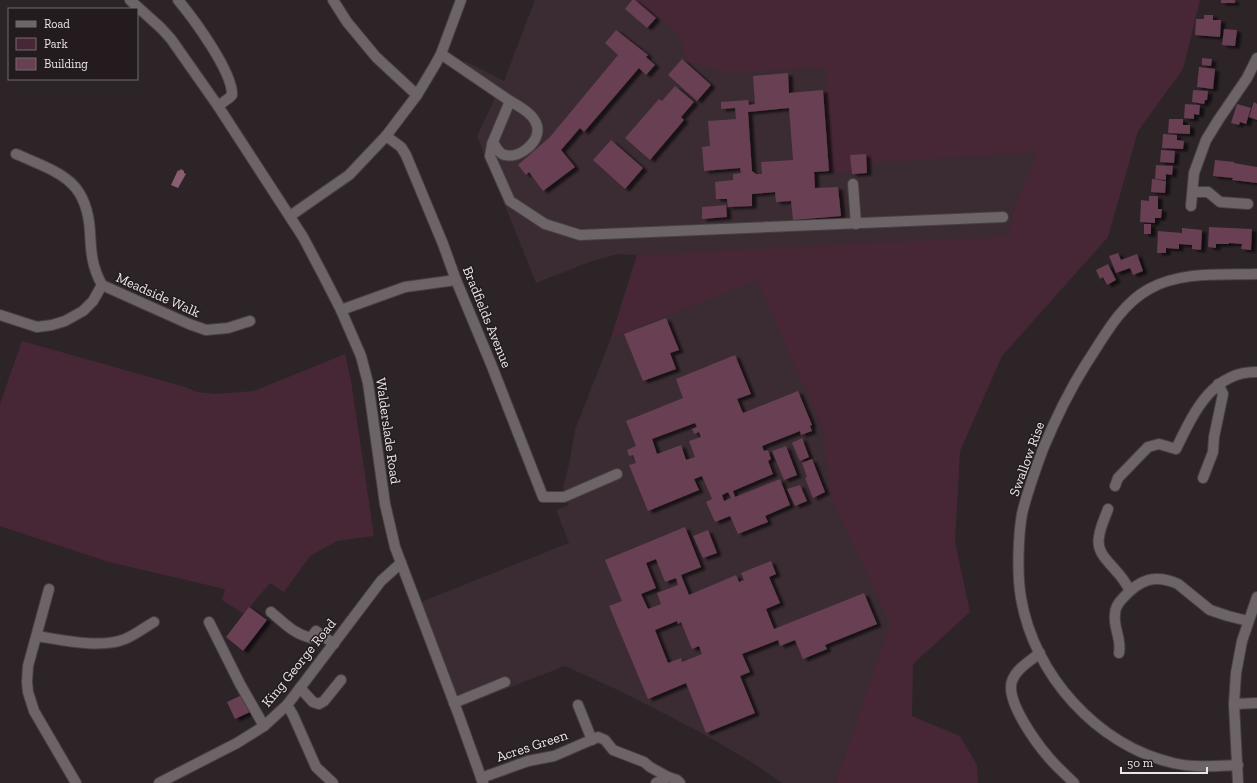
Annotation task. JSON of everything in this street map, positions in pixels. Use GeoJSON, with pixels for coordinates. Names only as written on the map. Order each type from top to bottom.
{"type":"FeatureCollection","features":[{"type":"Feature","properties":{"kind":"street","name":"Walderslade Road"},"geometry":{"type":"LineString","coordinates":[[130,0],[171,39],[218,106],[290,216],[341,310],[361,356],[368,383],[385,504],[394,542],[482,780]]}},
{"type":"Feature","properties":{"kind":"street"},"geometry":{"type":"LineString","coordinates":[[178,0],[196,22],[229,79],[233,90],[232,95],[218,106]]}},
{"type":"Feature","properties":{"kind":"street"},"geometry":{"type":"LineString","coordinates":[[333,0],[347,22],[376,57],[417,95]]}},
{"type":"Feature","properties":{"kind":"street"},"geometry":{"type":"LineString","coordinates":[[290,216],[349,175],[386,136],[417,95],[441,54],[461,0]]}},
{"type":"Feature","properties":{"kind":"street"},"geometry":{"type":"LineString","coordinates":[[441,54],[526,111],[537,126],[538,135],[535,140],[526,149],[514,156],[504,155],[498,151],[493,142]]}},
{"type":"Feature","properties":{"kind":"street"},"geometry":{"type":"LineString","coordinates":[[1191,206],[1194,173],[1206,140],[1247,78],[1257,58]]}},
{"type":"Feature","properties":{"kind":"street"},"geometry":{"type":"LineString","coordinates":[[510,101],[493,142],[490,156],[510,201],[545,224],[580,236],[1003,218]]}},
{"type":"Feature","properties":{"kind":"street","name":"Bradfields Avenue"},"geometry":{"type":"LineString","coordinates":[[386,136],[401,147],[406,155],[491,364],[543,498],[564,497],[617,474]]}},
{"type":"Feature","properties":{"kind":"street","name":"Meadside Walk"},"geometry":{"type":"LineString","coordinates":[[16,154],[63,176],[74,185],[83,197],[89,219],[91,256],[96,274],[102,285],[189,324],[206,330],[228,328],[250,321]]}},
{"type":"Feature","properties":{"kind":"street"},"geometry":{"type":"LineString","coordinates":[[854,184],[856,224]]}},
{"type":"Feature","properties":{"kind":"street"},"geometry":{"type":"LineString","coordinates":[[1192,192],[1208,192],[1220,202],[1248,204]]}},
{"type":"Feature","properties":{"kind":"street","name":"Swallow Rise"},"geometry":{"type":"LineString","coordinates":[[1238,765],[1203,767],[1172,763],[1142,752],[1117,740],[1096,725],[1065,694],[1047,668],[1027,621],[1021,597],[1019,564],[1022,515],[1032,478],[1052,428],[1074,383],[1121,311],[1134,298],[1148,289],[1163,282],[1183,276],[1257,274]]}},
{"type":"Feature","properties":{"kind":"street"},"geometry":{"type":"LineString","coordinates":[[341,310],[405,287],[456,280]]}},
{"type":"Feature","properties":{"kind":"street","name":"Meadside Walk"},"geometry":{"type":"LineString","coordinates":[[0,315],[37,327],[52,325],[65,321],[83,311],[93,301],[102,285]]}},
{"type":"Feature","properties":{"kind":"street"},"geometry":{"type":"LineString","coordinates":[[1115,486],[1118,478],[1148,447],[1153,444],[1159,444],[1176,449],[1187,425],[1205,397],[1218,384],[1232,376],[1242,373],[1257,372]]}},
{"type":"Feature","properties":{"kind":"street"},"geometry":{"type":"LineString","coordinates":[[1203,478],[1213,452],[1214,437],[1223,394],[1218,384]]}},
{"type":"Feature","properties":{"kind":"street"},"geometry":{"type":"LineString","coordinates":[[1108,509],[1099,536],[1098,544],[1103,556],[1118,572],[1130,590]]}},
{"type":"Feature","properties":{"kind":"street","name":"King George Road"},"geometry":{"type":"LineString","coordinates":[[160,783],[264,726],[287,705],[381,581],[401,563]]}},
{"type":"Feature","properties":{"kind":"street"},"geometry":{"type":"LineString","coordinates":[[1120,653],[1121,646],[1116,631],[1115,613],[1118,605],[1130,590],[1146,580],[1168,580],[1178,584],[1210,610],[1248,621]]}},
{"type":"Feature","properties":{"kind":"street"},"geometry":{"type":"LineString","coordinates":[[49,589],[28,666],[28,692],[34,711],[76,783]]}},
{"type":"Feature","properties":{"kind":"street"},"geometry":{"type":"LineString","coordinates":[[1238,783],[1234,704],[1236,673],[1242,641],[1257,598]]}},
{"type":"Feature","properties":{"kind":"street"},"geometry":{"type":"LineString","coordinates":[[271,612],[296,633],[311,638],[316,631],[334,644]]}},
{"type":"Feature","properties":{"kind":"street"},"geometry":{"type":"LineString","coordinates":[[37,636],[86,644],[107,643],[125,640],[154,622]]}},
{"type":"Feature","properties":{"kind":"street"},"geometry":{"type":"LineString","coordinates":[[209,622],[240,684],[264,726]]}},
{"type":"Feature","properties":{"kind":"street"},"geometry":{"type":"LineString","coordinates":[[1040,653],[1018,672],[1012,681],[1011,690],[1013,700],[1020,716],[1038,743],[1074,783]]}},
{"type":"Feature","properties":{"kind":"street"},"geometry":{"type":"LineString","coordinates":[[300,688],[313,702],[319,704],[324,701],[341,680]]}},
{"type":"Feature","properties":{"kind":"street"},"geometry":{"type":"LineString","coordinates":[[454,703],[505,682]]}},
{"type":"Feature","properties":{"kind":"street"},"geometry":{"type":"LineString","coordinates":[[1234,704],[1257,703]]}},
{"type":"Feature","properties":{"kind":"street"},"geometry":{"type":"LineString","coordinates":[[287,705],[316,767],[334,783]]}},
{"type":"Feature","properties":{"kind":"street","name":"Acres Green"},"geometry":{"type":"LineString","coordinates":[[482,780],[528,761],[554,756],[592,740],[578,705]]}},
{"type":"Feature","properties":{"kind":"street"},"geometry":{"type":"LineString","coordinates":[[592,740],[598,737],[605,740],[614,750],[644,762],[650,767],[668,777],[677,780],[680,783]]}},
{"type":"Feature","properties":{"kind":"street"},"geometry":{"type":"LineString","coordinates":[[656,783],[668,777]]}},
{"type":"Feature","properties":{"kind":"shaded area"},"geometry":{"type":"Polygon","coordinates":[[[535,0],[1105,0],[1012,213],[1010,236],[891,625],[835,783],[782,783],[753,763],[700,732],[622,692],[565,666],[461,706],[421,602],[569,543],[556,510],[569,505],[563,488],[575,430],[611,338],[637,255],[618,254],[592,261],[536,283],[477,136],[495,98],[459,74],[465,61],[504,81],[535,0]]]}},
{"type":"Feature","properties":{"kind":"shaded area"},"geometry":{"type":"Polygon","coordinates":[[[181,169],[186,174],[178,188],[171,185],[178,170],[179,171],[181,169]]]}},
{"type":"Feature","properties":{"kind":"green space"},"geometry":{"type":"Polygon","coordinates":[[[635,0],[1200,0],[1183,69],[1138,131],[1108,237],[1002,356],[960,451],[955,542],[970,612],[913,664],[912,716],[960,736],[977,765],[978,783],[835,783],[890,624],[831,497],[823,430],[757,280],[611,338],[637,255],[1009,236],[1012,213],[1037,152],[867,163],[866,154],[851,156],[852,174],[829,171],[823,90],[827,87],[826,67],[732,73],[687,62],[678,32],[635,0]]]}},
{"type":"Feature","properties":{"kind":"green space"},"geometry":{"type":"Polygon","coordinates":[[[22,341],[185,387],[197,392],[215,394],[254,391],[345,354],[351,381],[374,536],[337,541],[310,556],[284,592],[270,583],[244,614],[222,600],[225,589],[109,562],[0,526],[0,404],[22,341]]]}},
{"type":"Feature","properties":{"kind":"building"},"geometry":{"type":"Polygon","coordinates":[[[632,0],[635,0],[656,18],[647,28],[625,9],[632,0]]]}},
{"type":"Feature","properties":{"kind":"building"},"geometry":{"type":"Polygon","coordinates":[[[1221,0],[1235,0],[1235,3],[1221,3],[1221,0]]]}},
{"type":"Feature","properties":{"kind":"building"},"geometry":{"type":"Polygon","coordinates":[[[1204,15],[1213,15],[1213,20],[1221,20],[1220,37],[1195,35],[1196,19],[1204,19],[1204,15]]]}},
{"type":"Feature","properties":{"kind":"building"},"geometry":{"type":"Polygon","coordinates":[[[1224,29],[1237,30],[1235,46],[1222,45],[1224,29]]]}},
{"type":"Feature","properties":{"kind":"building"},"geometry":{"type":"Polygon","coordinates":[[[616,30],[648,55],[646,57],[655,65],[646,75],[639,68],[584,132],[580,128],[561,150],[575,167],[543,191],[529,172],[526,175],[518,165],[550,137],[618,55],[605,43],[616,30]]]}},
{"type":"Feature","properties":{"kind":"building"},"geometry":{"type":"Polygon","coordinates":[[[1202,58],[1212,59],[1211,66],[1202,65],[1202,58]]]}},
{"type":"Feature","properties":{"kind":"building"},"geometry":{"type":"Polygon","coordinates":[[[682,59],[711,85],[697,101],[668,75],[682,59]]]}},
{"type":"Feature","properties":{"kind":"building"},"geometry":{"type":"Polygon","coordinates":[[[1199,67],[1215,69],[1213,89],[1197,87],[1199,67]]]}},
{"type":"Feature","properties":{"kind":"building"},"geometry":{"type":"Polygon","coordinates":[[[788,73],[789,93],[823,90],[829,171],[814,172],[815,188],[838,187],[841,216],[793,220],[791,201],[776,202],[775,192],[752,194],[752,206],[728,207],[727,199],[716,199],[715,182],[733,180],[733,174],[741,173],[740,168],[704,171],[702,147],[710,146],[708,121],[736,119],[735,108],[721,109],[721,102],[748,100],[749,105],[755,104],[753,76],[788,73]],[[789,108],[748,112],[752,171],[756,174],[762,174],[761,162],[793,160],[789,108]]]}},
{"type":"Feature","properties":{"kind":"building"},"geometry":{"type":"Polygon","coordinates":[[[675,86],[694,102],[681,117],[684,120],[650,160],[625,138],[659,99],[662,101],[675,86]]]}},
{"type":"Feature","properties":{"kind":"building"},"geometry":{"type":"Polygon","coordinates":[[[1193,90],[1208,91],[1207,100],[1205,100],[1204,104],[1192,102],[1193,90]]]}},
{"type":"Feature","properties":{"kind":"building"},"geometry":{"type":"Polygon","coordinates":[[[1254,102],[1257,104],[1257,120],[1249,117],[1254,102]]]}},
{"type":"Feature","properties":{"kind":"building"},"geometry":{"type":"Polygon","coordinates":[[[1185,104],[1200,105],[1199,115],[1194,114],[1194,119],[1184,118],[1185,104]]]}},
{"type":"Feature","properties":{"kind":"building"},"geometry":{"type":"Polygon","coordinates":[[[1237,104],[1251,108],[1246,124],[1240,122],[1239,125],[1231,123],[1237,104]]]}},
{"type":"Feature","properties":{"kind":"building"},"geometry":{"type":"Polygon","coordinates":[[[1169,119],[1183,119],[1183,125],[1190,125],[1190,134],[1168,133],[1169,119]]]}},
{"type":"Feature","properties":{"kind":"building"},"geometry":{"type":"Polygon","coordinates":[[[1163,134],[1177,135],[1177,140],[1184,141],[1183,149],[1162,148],[1163,134]]]}},
{"type":"Feature","properties":{"kind":"building"},"geometry":{"type":"Polygon","coordinates":[[[611,140],[643,168],[625,189],[593,160],[611,140]]]}},
{"type":"Feature","properties":{"kind":"building"},"geometry":{"type":"Polygon","coordinates":[[[1161,150],[1175,151],[1174,163],[1160,162],[1161,150]]]}},
{"type":"Feature","properties":{"kind":"building"},"geometry":{"type":"Polygon","coordinates":[[[866,154],[867,173],[852,174],[850,155],[866,154]]]}},
{"type":"Feature","properties":{"kind":"building"},"geometry":{"type":"Polygon","coordinates":[[[1215,160],[1257,167],[1257,183],[1213,176],[1215,160]]]}},
{"type":"Feature","properties":{"kind":"building"},"geometry":{"type":"Polygon","coordinates":[[[1156,165],[1173,166],[1172,175],[1166,174],[1166,180],[1155,179],[1156,165]]]}},
{"type":"Feature","properties":{"kind":"building"},"geometry":{"type":"Polygon","coordinates":[[[1152,179],[1166,181],[1165,193],[1151,192],[1152,179]]]}},
{"type":"Feature","properties":{"kind":"building"},"geometry":{"type":"Polygon","coordinates":[[[1149,196],[1158,196],[1158,209],[1162,209],[1161,218],[1155,218],[1155,223],[1140,222],[1141,200],[1149,201],[1149,196]]]}},
{"type":"Feature","properties":{"kind":"building"},"geometry":{"type":"Polygon","coordinates":[[[726,205],[727,217],[702,219],[702,207],[726,205]]]}},
{"type":"Feature","properties":{"kind":"building"},"geometry":{"type":"Polygon","coordinates":[[[1144,224],[1151,224],[1151,234],[1144,234],[1144,224]]]}},
{"type":"Feature","properties":{"kind":"building"},"geometry":{"type":"Polygon","coordinates":[[[1209,227],[1252,229],[1251,250],[1241,249],[1242,244],[1229,243],[1216,244],[1216,248],[1208,247],[1209,227]]]}},
{"type":"Feature","properties":{"kind":"building"},"geometry":{"type":"Polygon","coordinates":[[[1182,228],[1202,230],[1201,250],[1192,249],[1192,245],[1179,244],[1179,249],[1166,248],[1166,253],[1157,253],[1158,231],[1182,233],[1182,228]]]}},
{"type":"Feature","properties":{"kind":"building"},"geometry":{"type":"Polygon","coordinates":[[[1118,253],[1121,260],[1137,254],[1143,271],[1133,275],[1130,268],[1116,273],[1109,256],[1118,253]]]}},
{"type":"Feature","properties":{"kind":"building"},"geometry":{"type":"Polygon","coordinates":[[[1108,264],[1116,280],[1107,285],[1103,277],[1100,279],[1096,270],[1108,264]]]}},
{"type":"Feature","properties":{"kind":"building"},"geometry":{"type":"Polygon","coordinates":[[[666,318],[679,350],[670,353],[676,369],[643,381],[624,334],[666,318]]]}},
{"type":"Feature","properties":{"kind":"building"},"geometry":{"type":"Polygon","coordinates":[[[735,355],[751,394],[737,399],[743,413],[798,391],[812,425],[810,426],[812,431],[801,435],[800,431],[762,446],[764,451],[768,450],[771,459],[768,461],[773,474],[733,491],[735,497],[780,479],[790,505],[765,516],[768,522],[738,534],[730,516],[715,522],[706,502],[712,499],[702,476],[694,479],[699,490],[648,511],[629,465],[636,463],[633,455],[629,456],[627,450],[636,446],[626,421],[683,398],[676,379],[735,355]],[[695,423],[652,439],[657,454],[681,445],[686,460],[695,457],[689,441],[701,437],[699,432],[694,434],[692,429],[697,427],[695,423]],[[728,492],[722,495],[724,501],[731,498],[728,492]]]}},
{"type":"Feature","properties":{"kind":"building"},"geometry":{"type":"Polygon","coordinates":[[[802,438],[809,457],[800,461],[792,443],[802,438]]]}},
{"type":"Feature","properties":{"kind":"building"},"geometry":{"type":"Polygon","coordinates":[[[786,446],[797,475],[784,480],[772,451],[786,446]]]}},
{"type":"Feature","properties":{"kind":"building"},"geometry":{"type":"Polygon","coordinates":[[[812,459],[825,492],[813,498],[805,478],[807,477],[802,463],[812,459]]]}},
{"type":"Feature","properties":{"kind":"building"},"geometry":{"type":"Polygon","coordinates":[[[800,485],[807,501],[795,506],[787,489],[800,485]]]}},
{"type":"Feature","properties":{"kind":"building"},"geometry":{"type":"Polygon","coordinates":[[[685,527],[701,567],[681,575],[689,595],[736,575],[739,582],[744,580],[741,573],[771,561],[776,574],[769,577],[780,603],[766,609],[774,629],[864,593],[877,624],[825,645],[827,649],[803,659],[795,640],[780,646],[778,640],[742,654],[750,672],[740,676],[755,713],[706,733],[686,683],[648,699],[609,606],[622,601],[605,560],[685,527]],[[656,559],[646,563],[656,588],[641,594],[648,609],[661,604],[657,593],[678,585],[676,578],[665,582],[656,559]],[[677,621],[655,630],[668,663],[681,658],[682,662],[702,654],[699,646],[692,649],[681,622],[678,624],[677,621]]]}},
{"type":"Feature","properties":{"kind":"building"},"geometry":{"type":"Polygon","coordinates":[[[708,530],[717,553],[703,558],[693,536],[708,530]]]}},
{"type":"Feature","properties":{"kind":"building"},"geometry":{"type":"Polygon","coordinates":[[[249,607],[267,620],[243,651],[226,637],[249,607]]]}},
{"type":"Feature","properties":{"kind":"building"},"geometry":{"type":"Polygon","coordinates":[[[242,695],[250,712],[235,719],[227,702],[242,695]]]}}]}
